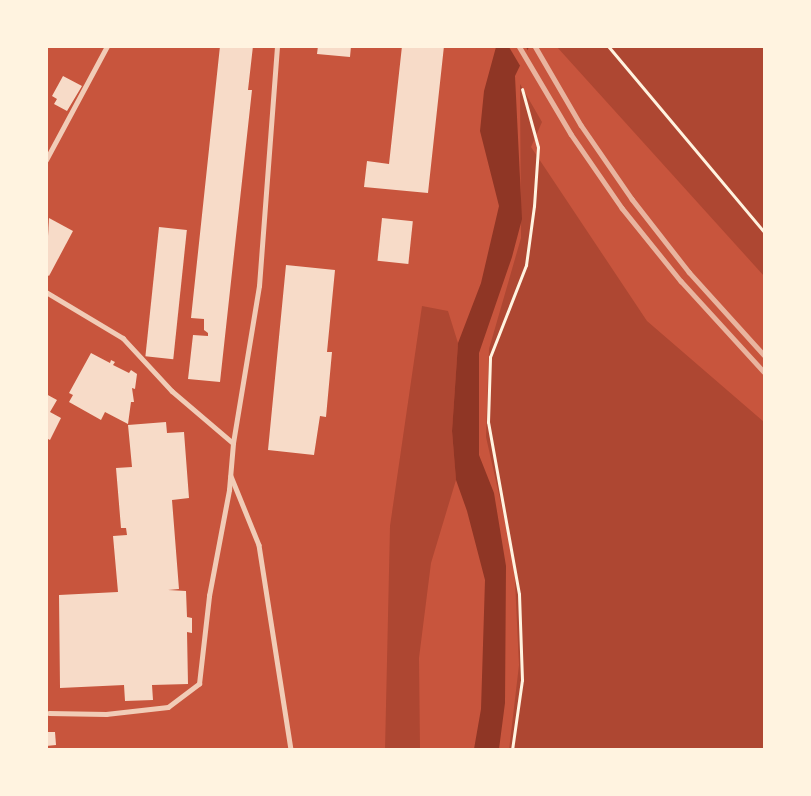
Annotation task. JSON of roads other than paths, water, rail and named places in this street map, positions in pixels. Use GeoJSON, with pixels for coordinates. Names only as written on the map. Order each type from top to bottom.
{"type":"FeatureCollection","features":[{"type":"Feature","properties":{"kind":"lane"},"geometry":{"type":"LineString","coordinates":[[46,160],[107,46]]}},
{"type":"Feature","properties":{"kind":"lane"},"geometry":{"type":"LineString","coordinates":[[49,713],[106,714],[168,707],[199,684],[209,596],[230,474],[232,443],[259,286],[277,46]]}},
{"type":"Feature","properties":{"kind":"lane"},"geometry":{"type":"LineString","coordinates":[[46,292],[123,339],[172,391],[232,443]]}},
{"type":"Feature","properties":{"kind":"lane"},"geometry":{"type":"LineString","coordinates":[[230,474],[259,545],[291,750]]}},
{"type":"Feature","properties":{"kind":"railway"},"geometry":{"type":"LineString","coordinates":[[519,46],[571,134],[622,208],[681,281],[764,372]]}},
{"type":"Feature","properties":{"kind":"railway"},"geometry":{"type":"LineString","coordinates":[[535,46],[581,125],[632,199],[689,272],[764,355]]}}]}
